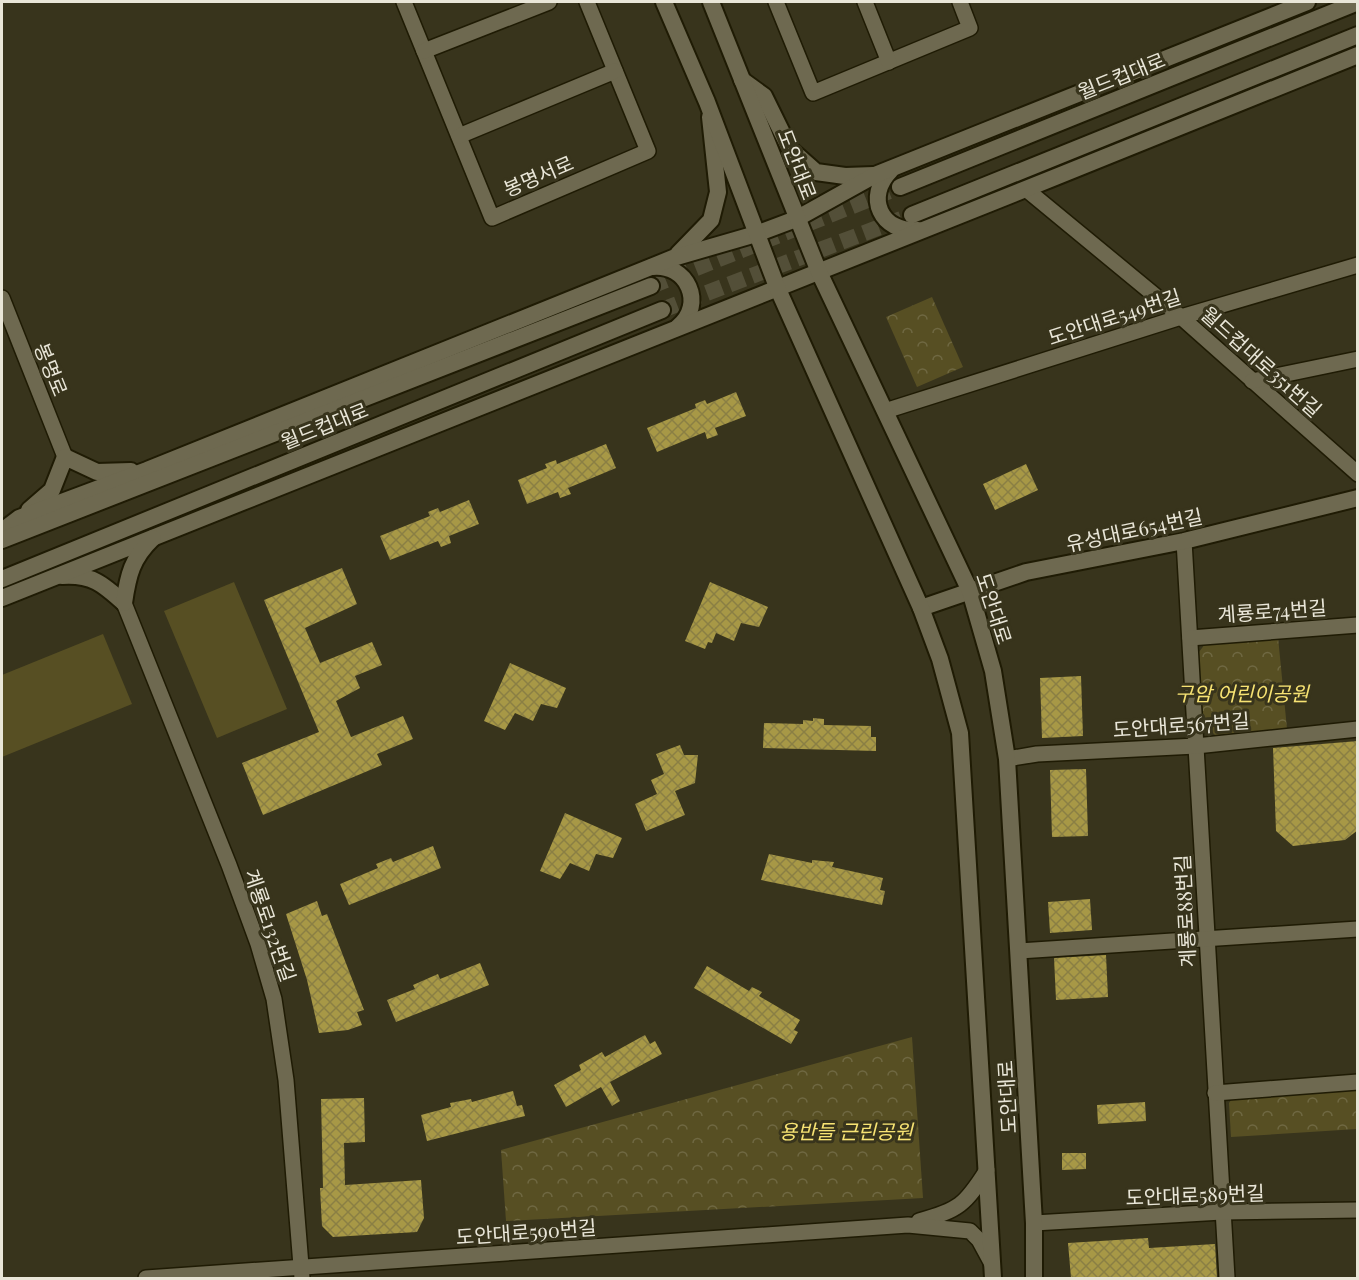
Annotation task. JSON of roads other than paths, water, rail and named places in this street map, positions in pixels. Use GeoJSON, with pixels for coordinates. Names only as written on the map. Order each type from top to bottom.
{"type":"FeatureCollection","features":[{"type":"Feature","properties":{"kind":"street","name":"봉명서로"},"geometry":{"type":"LineString","coordinates":[[404,2],[492,218],[648,151],[615,71]]}},
{"type":"Feature","properties":{"kind":"street"},"geometry":{"type":"LineString","coordinates":[[424,51],[549,2]]}},
{"type":"Feature","properties":{"kind":"street"},"geometry":{"type":"LineString","coordinates":[[459,136],[615,71],[587,2]]}},
{"type":"Feature","properties":{"kind":"street","name":"도안대로"},"geometry":{"type":"LineString","coordinates":[[664,2],[707,102],[777,287],[921,608],[940,659],[960,733],[993,1271]]}},
{"type":"Feature","properties":{"kind":"street","name":"도안대로"},"geometry":{"type":"LineString","coordinates":[[711,2],[819,272],[970,591],[993,671],[1007,759],[1034,1223],[1034,1278]]}},
{"type":"Feature","properties":{"kind":"street"},"geometry":{"type":"LineString","coordinates":[[776,2],[813,93],[970,28],[960,2]]}},
{"type":"Feature","properties":{"kind":"street"},"geometry":{"type":"LineString","coordinates":[[865,2],[889,62]]}},
{"type":"Feature","properties":{"kind":"street"},"geometry":{"type":"LineString","coordinates":[[19,518],[147,470],[673,258],[756,234],[796,219],[875,175],[1307,2]]}},
{"type":"Feature","properties":{"kind":"street","name":"월드컵대로"},"geometry":{"type":"LineString","coordinates":[[900,187],[1358,2]]}},
{"type":"Feature","properties":{"kind":"street"},"geometry":{"type":"LineString","coordinates":[[912,215],[1358,35]]}},
{"type":"Feature","properties":{"kind":"street"},"geometry":{"type":"LineString","coordinates":[[2,598],[160,532],[819,272],[922,229],[1027,190],[1358,55]]}},
{"type":"Feature","properties":{"kind":"street"},"geometry":{"type":"LineString","coordinates":[[742,80],[764,96],[790,149],[816,172],[845,176],[875,175]]}},
{"type":"Feature","properties":{"kind":"street"},"geometry":{"type":"LineString","coordinates":[[673,258],[711,220],[718,192],[707,102]]}},
{"type":"Feature","properties":{"kind":"street"},"geometry":{"type":"LineString","coordinates":[[897,166],[884,177],[879,187],[879,209],[886,220],[898,228],[922,229]]}},
{"type":"Feature","properties":{"kind":"street","name":"월드컵대로351번길"},"geometry":{"type":"LineString","coordinates":[[1027,190],[1180,317],[1358,474]]}},
{"type":"Feature","properties":{"kind":"street","name":"도안대로549번길"},"geometry":{"type":"LineString","coordinates":[[885,411],[1180,317],[1358,265]]}},
{"type":"Feature","properties":{"kind":"street"},"geometry":{"type":"LineString","coordinates":[[644,270],[666,267],[685,279],[691,289],[691,308],[680,325],[672,330]]}},
{"type":"Feature","properties":{"kind":"street"},"geometry":{"type":"LineString","coordinates":[[2,540],[651,286]]}},
{"type":"Feature","properties":{"kind":"street","name":"봉명로"},"geometry":{"type":"LineString","coordinates":[[2,298],[65,457]]}},
{"type":"Feature","properties":{"kind":"street","name":"월드컵대로"},"geometry":{"type":"LineString","coordinates":[[2,579],[662,310]]}},
{"type":"Feature","properties":{"kind":"street"},"geometry":{"type":"LineString","coordinates":[[1252,381],[1358,359]]}},
{"type":"Feature","properties":{"kind":"street"},"geometry":{"type":"LineString","coordinates":[[2,531],[52,490],[65,457],[97,472],[147,470]]}},
{"type":"Feature","properties":{"kind":"street","name":"유성대로654번길"},"geometry":{"type":"LineString","coordinates":[[921,608],[1026,572],[1184,541],[1358,498]]}},
{"type":"Feature","properties":{"kind":"street"},"geometry":{"type":"LineString","coordinates":[[124,603],[128,572],[139,551],[160,532]]}},
{"type":"Feature","properties":{"kind":"street","name":"계룡로88번길"},"geometry":{"type":"LineString","coordinates":[[1184,541],[1227,1278]]}},
{"type":"Feature","properties":{"kind":"street"},"geometry":{"type":"LineString","coordinates":[[52,577],[81,574],[103,584],[124,603]]}},
{"type":"Feature","properties":{"kind":"street","name":"계룡로132번길"},"geometry":{"type":"LineString","coordinates":[[124,603],[229,865],[258,944],[274,999],[286,1080],[301,1273]]}},
{"type":"Feature","properties":{"kind":"street","name":"계룡로74번길"},"geometry":{"type":"LineString","coordinates":[[1190,638],[1358,625]]}},
{"type":"Feature","properties":{"kind":"street","name":"도안대로567번길"},"geometry":{"type":"LineString","coordinates":[[1007,759],[1038,754],[1196,746],[1358,729]]}},
{"type":"Feature","properties":{"kind":"street"},"geometry":{"type":"LineString","coordinates":[[1019,951],[1358,929]]}},
{"type":"Feature","properties":{"kind":"street"},"geometry":{"type":"LineString","coordinates":[[1215,1093],[1358,1082]]}},
{"type":"Feature","properties":{"kind":"street"},"geometry":{"type":"LineString","coordinates":[[908,1225],[945,1214],[966,1203],[987,1170]]}},
{"type":"Feature","properties":{"kind":"street","name":"도안대로589번길"},"geometry":{"type":"LineString","coordinates":[[1034,1223],[1222,1212],[1358,1210]]}},
{"type":"Feature","properties":{"kind":"street"},"geometry":{"type":"LineString","coordinates":[[908,1225],[970,1231],[979,1240],[993,1271]]}},
{"type":"Feature","properties":{"kind":"street","name":"도안대로590번길"},"geometry":{"type":"LineString","coordinates":[[146,1278],[301,1273],[908,1225]]}},
{"type":"Feature","properties":{"kind":"tunnel"},"geometry":{"type":"LineString","coordinates":[[651,286],[900,187]]}},
{"type":"Feature","properties":{"kind":"tunnel"},"geometry":{"type":"LineString","coordinates":[[662,310],[912,215]]}},
{"type":"Feature","properties":{"kind":"park label","name":"구암 어린이공원"},"geometry":{"type":"Point","coordinates":[1242,692]}},
{"type":"Feature","properties":{"kind":"park label","name":"용반들 근린공원"},"geometry":{"type":"Point","coordinates":[846,1130]}}]}
